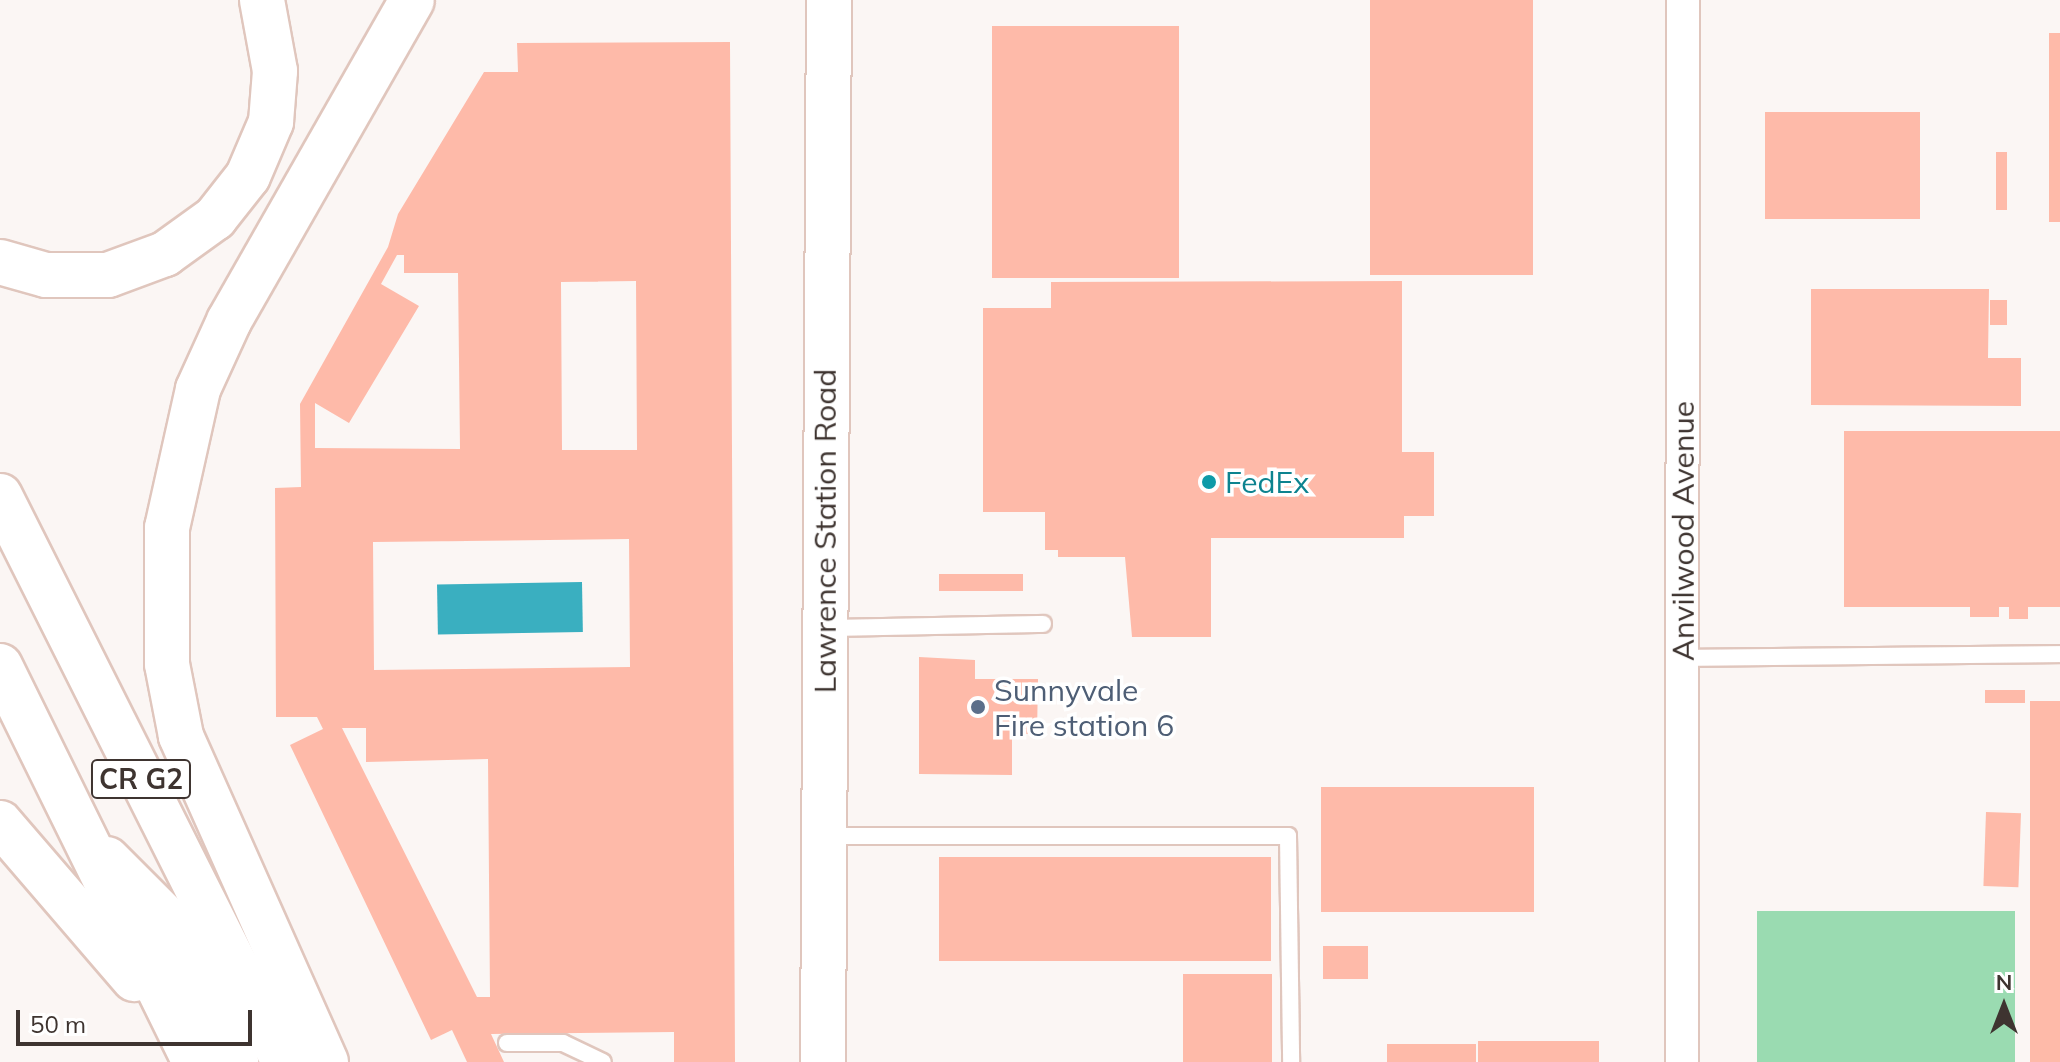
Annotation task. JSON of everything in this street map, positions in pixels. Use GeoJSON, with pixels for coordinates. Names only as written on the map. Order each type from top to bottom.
{"type":"FeatureCollection","features":[{"type":"Feature","properties":{"kind":"main road"},"geometry":{"type":"LineString","coordinates":[[0,262],[46,275],[108,275],[165,254],[215,218],[248,176],[271,122],[275,71],[262,0]]}},
{"type":"Feature","properties":{"kind":"main road"},"geometry":{"type":"LineString","coordinates":[[326,1062],[181,736],[167,664],[167,528],[179,454],[223,335],[412,0]]}},
{"type":"Feature","properties":{"kind":"main road","name":"Lawrence Station Road"},"geometry":{"type":"LineString","coordinates":[[823,1062],[829,0]]}},
{"type":"Feature","properties":{"kind":"main road","name":"CR G2"},"geometry":{"type":"LineString","coordinates":[[0,496],[284,1062]]}},
{"type":"Feature","properties":{"kind":"main road","name":"CR G2"},"geometry":{"type":"LineString","coordinates":[[0,666],[188,1048]]}},
{"type":"Feature","properties":{"kind":"main road"},"geometry":{"type":"LineString","coordinates":[[0,823],[188,1048]]}},
{"type":"Feature","properties":{"kind":"main road"},"geometry":{"type":"LineString","coordinates":[[79,831],[164,916],[236,1062]]}},
{"type":"Feature","properties":{"kind":"street","name":"Anvilwood Avenue"},"geometry":{"type":"LineString","coordinates":[[1682,1062],[1683,0]]}},
{"type":"Feature","properties":{"kind":"lane"},"geometry":{"type":"LineString","coordinates":[[825,628],[1043,624]]}},
{"type":"Feature","properties":{"kind":"lane"},"geometry":{"type":"LineString","coordinates":[[1683,658],[2060,654]]}},
{"type":"Feature","properties":{"kind":"lane"},"geometry":{"type":"LineString","coordinates":[[824,836],[1288,836],[1291,1062]]}},
{"type":"Feature","properties":{"kind":"lane"},"geometry":{"type":"LineString","coordinates":[[507,1043],[563,1043],[603,1062]]}},
{"type":"Feature","properties":{"kind":"green space"},"geometry":{"type":"Polygon","coordinates":[[[1757,911],[2015,911],[2015,1062],[1757,1062],[1757,911]]]}},
{"type":"Feature","properties":{"kind":"water"},"geometry":{"type":"Polygon","coordinates":[[[582,582],[583,632],[438,635],[437,585],[582,582]]]}},
{"type":"Feature","properties":{"kind":"building"},"geometry":{"type":"Polygon","coordinates":[[[1370,0],[1533,0],[1533,275],[1370,275],[1370,0]]]}},
{"type":"Feature","properties":{"kind":"building"},"geometry":{"type":"Polygon","coordinates":[[[992,26],[1179,26],[1179,278],[992,278],[992,26]]]}},
{"type":"Feature","properties":{"kind":"building"},"geometry":{"type":"Polygon","coordinates":[[[2049,33],[2060,33],[2060,222],[2049,222],[2049,33]]]}},
{"type":"Feature","properties":{"kind":"building"},"geometry":{"type":"Polygon","coordinates":[[[730,42],[735,1062],[674,1062],[674,1032],[491,1034],[504,1062],[467,1062],[452,1030],[431,1040],[290,745],[323,729],[317,717],[276,717],[275,488],[301,487],[300,404],[388,247],[398,214],[484,72],[518,72],[517,43],[730,42]],[[397,255],[381,284],[419,306],[349,423],[315,403],[315,448],[460,449],[458,273],[404,273],[404,255],[397,255]],[[636,281],[561,282],[562,450],[637,450],[636,281]],[[629,539],[373,542],[374,670],[630,667],[629,539]],[[342,728],[477,997],[490,997],[488,759],[366,762],[366,728],[342,728]]]}},
{"type":"Feature","properties":{"kind":"building"},"geometry":{"type":"Polygon","coordinates":[[[1765,112],[1920,112],[1920,219],[1765,219],[1765,112]]]}},
{"type":"Feature","properties":{"kind":"building"},"geometry":{"type":"Polygon","coordinates":[[[1996,152],[2007,152],[2007,210],[1996,210],[1996,152]]]}},
{"type":"Feature","properties":{"kind":"building","name":"FedEx"},"geometry":{"type":"Polygon","coordinates":[[[1402,281],[1402,452],[1434,452],[1434,516],[1404,516],[1404,538],[1211,538],[1211,637],[1132,637],[1125,557],[1058,557],[1058,550],[1045,550],[1045,512],[983,512],[983,308],[1051,308],[1051,282],[1402,281]]]}},
{"type":"Feature","properties":{"kind":"building"},"geometry":{"type":"Polygon","coordinates":[[[1811,289],[1989,289],[1988,358],[2021,358],[2021,406],[1811,405],[1811,289]]]}},
{"type":"Feature","properties":{"kind":"building"},"geometry":{"type":"Polygon","coordinates":[[[1990,300],[2007,300],[2007,325],[1990,325],[1990,300]]]}},
{"type":"Feature","properties":{"kind":"building"},"geometry":{"type":"Polygon","coordinates":[[[1844,431],[2060,431],[2060,607],[2028,607],[2028,619],[2009,619],[2009,607],[1999,607],[1999,617],[1970,617],[1970,607],[1844,607],[1844,431]]]}},
{"type":"Feature","properties":{"kind":"building"},"geometry":{"type":"Polygon","coordinates":[[[939,574],[1023,574],[1023,591],[939,591],[939,574]]]}},
{"type":"Feature","properties":{"kind":"building","name":"Sunnyvale Fire station 6"},"geometry":{"type":"Polygon","coordinates":[[[919,657],[975,660],[975,679],[1038,679],[1037,734],[1012,734],[1012,775],[919,774],[919,657]]]}},
{"type":"Feature","properties":{"kind":"building"},"geometry":{"type":"Polygon","coordinates":[[[1985,690],[2025,690],[2025,703],[1985,703],[1985,690]]]}},
{"type":"Feature","properties":{"kind":"building"},"geometry":{"type":"Polygon","coordinates":[[[2030,701],[2060,701],[2060,1062],[2030,1062],[2030,701]]]}},
{"type":"Feature","properties":{"kind":"building"},"geometry":{"type":"Polygon","coordinates":[[[1321,787],[1534,787],[1534,912],[1321,912],[1321,787]]]}},
{"type":"Feature","properties":{"kind":"building"},"geometry":{"type":"Polygon","coordinates":[[[1986,812],[2021,813],[2018,887],[1983,886],[1986,812]]]}},
{"type":"Feature","properties":{"kind":"building"},"geometry":{"type":"Polygon","coordinates":[[[939,857],[1271,857],[1271,961],[939,961],[939,857]]]}},
{"type":"Feature","properties":{"kind":"building"},"geometry":{"type":"Polygon","coordinates":[[[1323,946],[1368,946],[1368,979],[1323,979],[1323,946]]]}},
{"type":"Feature","properties":{"kind":"building"},"geometry":{"type":"Polygon","coordinates":[[[1183,974],[1272,974],[1272,1062],[1183,1062],[1183,974]]]}},
{"type":"Feature","properties":{"kind":"building"},"geometry":{"type":"Polygon","coordinates":[[[1478,1041],[1599,1041],[1599,1062],[1478,1062],[1478,1041]]]}},
{"type":"Feature","properties":{"kind":"building"},"geometry":{"type":"Polygon","coordinates":[[[1387,1044],[1476,1044],[1476,1062],[1387,1062],[1387,1044]]]}},
{"type":"Feature","properties":{"kind":"place","name":"FedEx"},"geometry":{"type":"Point","coordinates":[1209,482]}},
{"type":"Feature","properties":{"kind":"place","name":"Sunnyvale Fire station 6"},"geometry":{"type":"Point","coordinates":[978,707]}}]}
